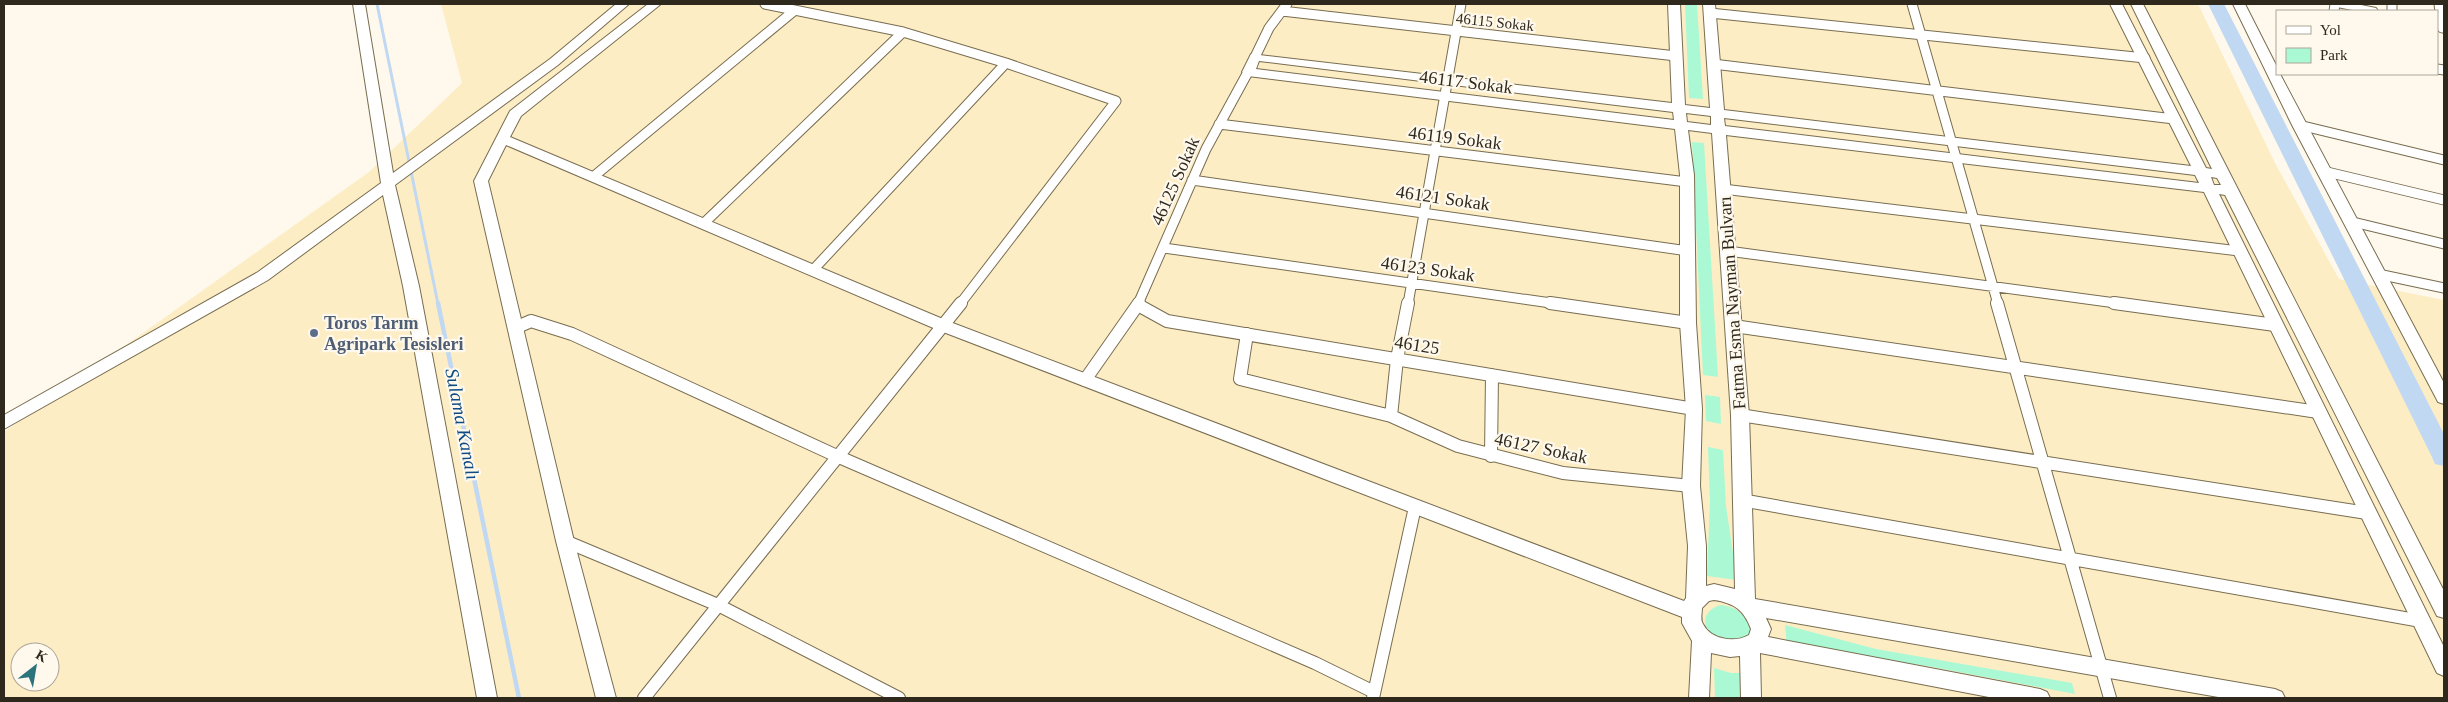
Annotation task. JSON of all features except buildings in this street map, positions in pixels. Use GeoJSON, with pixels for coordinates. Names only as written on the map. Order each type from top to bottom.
{"type":"FeatureCollection","features":[{"type":"Feature","properties":{"kind":"street"},"geometry":{"type":"LineString","coordinates":[[359,4],[388,184],[411,286],[487,698]]}},
{"type":"Feature","properties":{"kind":"street"},"geometry":{"type":"LineString","coordinates":[[4,422],[263,276],[554,62],[623,4]]}},
{"type":"Feature","properties":{"kind":"street"},"geometry":{"type":"LineString","coordinates":[[606,698],[565,541],[481,181],[516,114],[655,4]]}},
{"type":"Feature","properties":{"kind":"street"},"geometry":{"type":"LineString","coordinates":[[644,698],[944,326],[1116,101],[1006,63],[903,32],[764,4]]}},
{"type":"Feature","properties":{"kind":"street"},"geometry":{"type":"LineString","coordinates":[[1391,416],[1397,359],[1412,285],[1461,4]]}},
{"type":"Feature","properties":{"kind":"street"},"geometry":{"type":"LineString","coordinates":[[1670,4],[1687,182],[1688,323],[1694,409],[1691,486],[1697,546],[1691,620],[1702,637],[1711,644],[1726,649],[1742,649],[1752,644],[1759,636],[1760,626],[1748,605]]}},
{"type":"Feature","properties":{"kind":"street"},"geometry":{"type":"LineString","coordinates":[[1912,4],[2110,698]]}},
{"type":"Feature","properties":{"kind":"street"},"geometry":{"type":"LineString","coordinates":[[2110,4],[2117,4],[2146,58],[2207,188],[2444,666]]}},
{"type":"Feature","properties":{"kind":"street"},"geometry":{"type":"LineString","coordinates":[[2137,4],[2220,174],[2322,369],[2444,610]]}},
{"type":"Feature","properties":{"kind":"street"},"geometry":{"type":"LineString","coordinates":[[2239,4],[2299,125],[2444,398]]}},
{"type":"Feature","properties":{"kind":"street"},"geometry":{"type":"LineString","coordinates":[[2345,4],[2368,10]]}},
{"type":"Feature","properties":{"kind":"street"},"geometry":{"type":"LineString","coordinates":[[1248,72],[1269,28],[1285,7]]}},
{"type":"Feature","properties":{"kind":"street","name":"46115 Sokak"},"geometry":{"type":"LineString","coordinates":[[1285,7],[1456,32],[1676,56]]}},
{"type":"Feature","properties":{"kind":"street"},"geometry":{"type":"LineString","coordinates":[[1710,8],[1921,35],[2146,58]]}},
{"type":"Feature","properties":{"kind":"street","name":"Fatma Esma Nayman Bulvarı"},"geometry":{"type":"LineString","coordinates":[[1710,8],[1740,415],[1741,500],[1748,605]]}},
{"type":"Feature","properties":{"kind":"street"},"geometry":{"type":"LineString","coordinates":[[2441,8],[2441,28]]}},
{"type":"Feature","properties":{"kind":"street"},"geometry":{"type":"LineString","coordinates":[[593,177],[795,10]]}},
{"type":"Feature","properties":{"kind":"street"},"geometry":{"type":"LineString","coordinates":[[703,224],[903,32]]}},
{"type":"Feature","properties":{"kind":"street","name":"46117 Sokak"},"geometry":{"type":"LineString","coordinates":[[1255,57],[1679,109],[1719,122]]}},
{"type":"Feature","properties":{"kind":"street"},"geometry":{"type":"LineString","coordinates":[[813,270],[1006,63]]}},
{"type":"Feature","properties":{"kind":"street"},"geometry":{"type":"LineString","coordinates":[[1713,64],[2174,119]]}},
{"type":"Feature","properties":{"kind":"street","name":"46117 Sokak"},"geometry":{"type":"LineString","coordinates":[[1248,72],[1445,99],[1681,126],[1719,122]]}},
{"type":"Feature","properties":{"kind":"street","name":"46125 Sokak"},"geometry":{"type":"LineString","coordinates":[[1085,380],[1138,305],[1192,180],[1219,124],[1248,72]]}},
{"type":"Feature","properties":{"kind":"street"},"geometry":{"type":"LineString","coordinates":[[1719,122],[1952,143],[2220,174]]}},
{"type":"Feature","properties":{"kind":"street"},"geometry":{"type":"LineString","coordinates":[[1719,122],[1956,157],[2229,191]]}},
{"type":"Feature","properties":{"kind":"street","name":"46119 Sokak"},"geometry":{"type":"LineString","coordinates":[[1219,124],[1687,182]]}},
{"type":"Feature","properties":{"kind":"street"},"geometry":{"type":"LineString","coordinates":[[2299,125],[2444,160]]}},
{"type":"Feature","properties":{"kind":"street"},"geometry":{"type":"LineString","coordinates":[[502,139],[944,326],[1415,507],[1693,605]]}},
{"type":"Feature","properties":{"kind":"street"},"geometry":{"type":"LineString","coordinates":[[2323,171],[2444,200]]}},
{"type":"Feature","properties":{"kind":"street","name":"46121 Sokak"},"geometry":{"type":"LineString","coordinates":[[1192,180],[1424,212],[1688,252]]}},
{"type":"Feature","properties":{"kind":"street"},"geometry":{"type":"LineString","coordinates":[[1723,189],[2239,251]]}},
{"type":"Feature","properties":{"kind":"street"},"geometry":{"type":"LineString","coordinates":[[2350,221],[2444,244]]}},
{"type":"Feature","properties":{"kind":"street","name":"46123 Sokak"},"geometry":{"type":"LineString","coordinates":[[1164,248],[1688,323]]}},
{"type":"Feature","properties":{"kind":"street"},"geometry":{"type":"LineString","coordinates":[[1728,251],[2275,325]]}},
{"type":"Feature","properties":{"kind":"street"},"geometry":{"type":"LineString","coordinates":[[2378,274],[2444,288]]}},
{"type":"Feature","properties":{"kind":"street","name":"46125"},"geometry":{"type":"LineString","coordinates":[[1138,305],[1167,321],[1694,409]]}},
{"type":"Feature","properties":{"kind":"street"},"geometry":{"type":"LineString","coordinates":[[515,328],[531,321],[572,334],[838,457],[1315,663],[1373,695],[1415,507]]}},
{"type":"Feature","properties":{"kind":"street"},"geometry":{"type":"LineString","coordinates":[[1734,326],[2318,412]]}},
{"type":"Feature","properties":{"kind":"street","name":"46127 Sokak"},"geometry":{"type":"LineString","coordinates":[[1247,334],[1240,379],[1391,416],[1458,446],[1490,456],[1563,472],[1691,486]]}},
{"type":"Feature","properties":{"kind":"street"},"geometry":{"type":"LineString","coordinates":[[1490,456],[1492,375]]}},
{"type":"Feature","properties":{"kind":"street"},"geometry":{"type":"LineString","coordinates":[[1740,415],[2367,513]]}},
{"type":"Feature","properties":{"kind":"street"},"geometry":{"type":"LineString","coordinates":[[1741,500],[2422,621]]}},
{"type":"Feature","properties":{"kind":"street"},"geometry":{"type":"LineString","coordinates":[[565,541],[718,605],[898,698]]}},
{"type":"Feature","properties":{"kind":"street"},"geometry":{"type":"LineString","coordinates":[[1693,605],[1704,594],[1725,593],[1748,605],[2275,698]]}},
{"type":"Feature","properties":{"kind":"street"},"geometry":{"type":"LineString","coordinates":[[1699,698],[1702,637]]}},
{"type":"Feature","properties":{"kind":"street"},"geometry":{"type":"LineString","coordinates":[[1751,698],[1752,644]]}},
{"type":"Feature","properties":{"kind":"street"},"geometry":{"type":"LineString","coordinates":[[1752,644],[2040,698]]}},
{"type":"Feature","properties":{"kind":"shaded area"},"geometry":{"type":"Polygon","coordinates":[[[441,4],[2198,4],[2276,165],[2339,279],[2444,300],[2444,698],[4,698],[4,432],[369,172],[462,83],[441,4]]]}},
{"type":"Feature","properties":{"kind":"green space"},"geometry":{"type":"Polygon","coordinates":[[[1685,4],[1697,4],[1703,99],[1689,98],[1685,4]]]}},
{"type":"Feature","properties":{"kind":"green space"},"geometry":{"type":"Polygon","coordinates":[[[1692,142],[1704,143],[1718,377],[1703,375],[1692,142]]]}},
{"type":"Feature","properties":{"kind":"green space"},"geometry":{"type":"Polygon","coordinates":[[[1705,395],[1720,397],[1721,424],[1706,421],[1705,395]]]}},
{"type":"Feature","properties":{"kind":"green space"},"geometry":{"type":"Polygon","coordinates":[[[1708,447],[1723,450],[1726,506],[1737,580],[1707,576],[1710,502],[1708,447]]]}},
{"type":"Feature","properties":{"kind":"green space"},"geometry":{"type":"Polygon","coordinates":[[[1721,605],[1739,611],[1745,618],[1751,626],[1749,638],[1737,643],[1718,638],[1709,631],[1705,622],[1706,617],[1711,610],[1721,605]]]}},
{"type":"Feature","properties":{"kind":"green space"},"geometry":{"type":"Polygon","coordinates":[[[1785,625],[1876,649],[2072,683],[2075,694],[1927,666],[1787,647],[1785,625]]]}},
{"type":"Feature","properties":{"kind":"green space"},"geometry":{"type":"Polygon","coordinates":[[[1714,668],[1731,673],[1746,673],[1744,698],[1715,698],[1714,668]]]}},
{"type":"Feature","properties":{"kind":"waterway","name":"Sulama Kanalı"},"geometry":{"type":"LineString","coordinates":[[377,4],[438,304]]}},
{"type":"Feature","properties":{"kind":"waterway"},"geometry":{"type":"LineString","coordinates":[[2216,4],[2444,457]]}},
{"type":"Feature","properties":{"kind":"waterway","name":"Sulama Kanalı"},"geometry":{"type":"LineString","coordinates":[[438,303],[519,698]]}},
{"type":"Feature","properties":{"kind":"place","name":"Toros Tarım Agripark Tesisleri"},"geometry":{"type":"Point","coordinates":[314,333]}}]}
